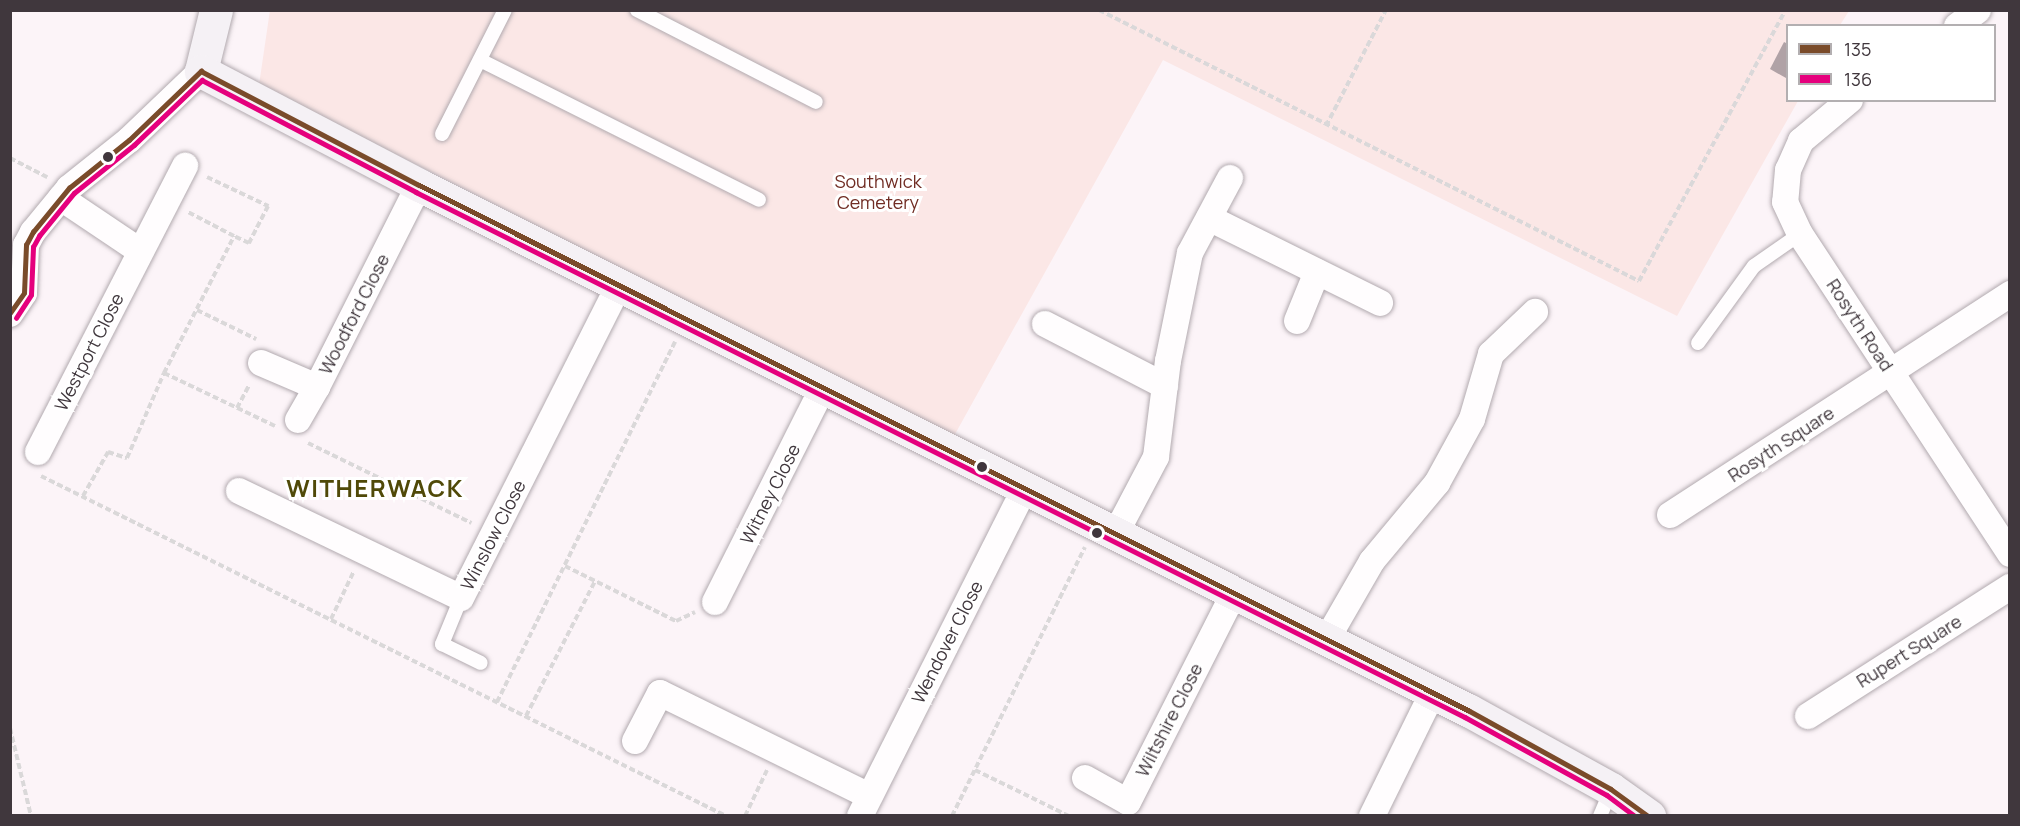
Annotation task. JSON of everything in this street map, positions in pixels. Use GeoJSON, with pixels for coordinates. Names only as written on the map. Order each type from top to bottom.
{"type":"FeatureCollection","features":[{"type":"Feature","properties":{"kind":"street"},"geometry":{"type":"LineString","coordinates":[[10,314],[24,293],[18,242],[65,194],[129,140],[201,71],[216,10]]}},
{"type":"Feature","properties":{"kind":"street"},"geometry":{"type":"LineString","coordinates":[[1946,10],[1956,24]]}},
{"type":"Feature","properties":{"kind":"street"},"geometry":{"type":"LineString","coordinates":[[1958,24],[1978,10]]}},
{"type":"Feature","properties":{"kind":"street"},"geometry":{"type":"LineString","coordinates":[[201,71],[419,186],[824,386],[1106,528],[1233,595],[1468,710],[1606,802],[1649,816]]}},
{"type":"Feature","properties":{"kind":"street","name":"Rosyth Road"},"geometry":{"type":"LineString","coordinates":[[1848,102],[1801,141],[1788,170],[1785,202],[1800,234],[2010,554]]}},
{"type":"Feature","properties":{"kind":"street","name":"Westport Close"},"geometry":{"type":"LineString","coordinates":[[34,461],[185,166]]}},
{"type":"Feature","properties":{"kind":"street"},"geometry":{"type":"LineString","coordinates":[[1106,528],[1156,457],[1165,386],[1190,254],[1230,178]]}},
{"type":"Feature","properties":{"kind":"street","name":"Woodford Close"},"geometry":{"type":"LineString","coordinates":[[261,363],[317,387],[419,186]]}},
{"type":"Feature","properties":{"kind":"street"},"geometry":{"type":"LineString","coordinates":[[65,194],[140,251]]}},
{"type":"Feature","properties":{"kind":"street"},"geometry":{"type":"LineString","coordinates":[[1209,218],[1380,303]]}},
{"type":"Feature","properties":{"kind":"street"},"geometry":{"type":"LineString","coordinates":[[1297,321],[1317,272]]}},
{"type":"Feature","properties":{"kind":"street","name":"Winslow Close"},"geometry":{"type":"LineString","coordinates":[[239,491],[461,598],[619,285]]}},
{"type":"Feature","properties":{"kind":"street","name":"Rosyth Square"},"geometry":{"type":"LineString","coordinates":[[1670,515],[1892,373],[2010,294]]}},
{"type":"Feature","properties":{"kind":"street"},"geometry":{"type":"LineString","coordinates":[[1327,639],[1372,561],[1437,483],[1472,419],[1491,354],[1535,312]]}},
{"type":"Feature","properties":{"kind":"street"},"geometry":{"type":"LineString","coordinates":[[1045,324],[1165,386]]}},
{"type":"Feature","properties":{"kind":"street","name":"Witney Close"},"geometry":{"type":"LineString","coordinates":[[715,602],[824,386]]}},
{"type":"Feature","properties":{"kind":"street"},"geometry":{"type":"LineString","coordinates":[[291,428],[317,387]]}},
{"type":"Feature","properties":{"kind":"street","name":"Wendover Close"},"geometry":{"type":"LineString","coordinates":[[635,741],[660,693],[777,751],[865,806],[1025,488]]}},
{"type":"Feature","properties":{"kind":"street","name":"Rupert Square"},"geometry":{"type":"LineString","coordinates":[[1808,716],[2010,587]]}},
{"type":"Feature","properties":{"kind":"street","name":"Wiltshire Close"},"geometry":{"type":"LineString","coordinates":[[1084,778],[1128,802],[1233,595]]}},
{"type":"Feature","properties":{"kind":"street"},"geometry":{"type":"LineString","coordinates":[[1372,816],[1432,694]]}},
{"type":"Feature","properties":{"kind":"lane"},"geometry":{"type":"LineString","coordinates":[[442,134],[505,10]]}},
{"type":"Feature","properties":{"kind":"lane"},"geometry":{"type":"LineString","coordinates":[[637,10],[816,102]]}},
{"type":"Feature","properties":{"kind":"lane"},"geometry":{"type":"LineString","coordinates":[[480,60],[759,200]]}},
{"type":"Feature","properties":{"kind":"lane"},"geometry":{"type":"LineString","coordinates":[[1698,343],[1754,266],[1800,234]]}},
{"type":"Feature","properties":{"kind":"lane"},"geometry":{"type":"LineString","coordinates":[[461,598],[442,644],[481,663]]}},
{"type":"Feature","properties":{"kind":"path"},"geometry":{"type":"LineString","coordinates":[[1099,10],[1326,126],[1639,281],[1783,11]]}},
{"type":"Feature","properties":{"kind":"path"},"geometry":{"type":"LineString","coordinates":[[1326,126],[1386,10]]}},
{"type":"Feature","properties":{"kind":"path"},"geometry":{"type":"LineString","coordinates":[[10,158],[65,194]]}},
{"type":"Feature","properties":{"kind":"path"},"geometry":{"type":"LineString","coordinates":[[166,201],[249,243],[268,206],[185,166]]}},
{"type":"Feature","properties":{"kind":"path"},"geometry":{"type":"LineString","coordinates":[[83,496],[108,452],[127,458],[164,373],[234,236]]}},
{"type":"Feature","properties":{"kind":"path"},"geometry":{"type":"LineString","coordinates":[[497,702],[687,318]]}},
{"type":"Feature","properties":{"kind":"path"},"geometry":{"type":"LineString","coordinates":[[164,373],[291,428],[493,535]]}},
{"type":"Feature","properties":{"kind":"path"},"geometry":{"type":"LineString","coordinates":[[34,461],[83,496],[726,816]]}},
{"type":"Feature","properties":{"kind":"path"},"geometry":{"type":"LineString","coordinates":[[952,816],[1106,528]]}},
{"type":"Feature","properties":{"kind":"path"},"geometry":{"type":"LineString","coordinates":[[331,619],[364,551]]}},
{"type":"Feature","properties":{"kind":"path"},"geometry":{"type":"LineString","coordinates":[[565,566],[676,621],[715,602]]}},
{"type":"Feature","properties":{"kind":"path"},"geometry":{"type":"LineString","coordinates":[[526,716],[595,581]]}},
{"type":"Feature","properties":{"kind":"path"},"geometry":{"type":"LineString","coordinates":[[10,728],[31,816]]}},
{"type":"Feature","properties":{"kind":"path"},"geometry":{"type":"LineString","coordinates":[[745,816],[777,751]]}},
{"type":"Feature","properties":{"kind":"path"},"geometry":{"type":"LineString","coordinates":[[975,770],[1069,816]]}},
{"type":"Feature","properties":{"kind":"green space","name":"Southwick Cemetery"},"geometry":{"type":"Polygon","coordinates":[[[270,10],[1849,11],[1841,24],[1786,24],[1786,102],[1797,102],[1677,316],[1163,60],[954,436],[259,85],[270,10]]]}},
{"type":"Feature","properties":{"kind":"building"},"geometry":{"type":"Polygon","coordinates":[[[1784,42],[1786,43],[1786,78],[1770,69],[1784,42]]]}},
{"type":"Feature","properties":{"kind":"transit line","name":"135"},"geometry":{"type":"LineString","coordinates":[[10,313],[24,293],[26,245],[33,232],[69,188],[129,140],[201,71],[419,185],[1468,710],[1611,789],[1648,816]]}},
{"type":"Feature","properties":{"kind":"transit line","name":"136"},"geometry":{"type":"LineString","coordinates":[[16,318],[31,295],[33,247],[39,236],[74,193],[134,145],[202,80],[416,192],[1465,717],[1607,795],[1635,816]]}},
{"type":"Feature","properties":{"kind":"district","name":"WITHERWACK"},"geometry":{"type":"Point","coordinates":[375,488]}}]}
